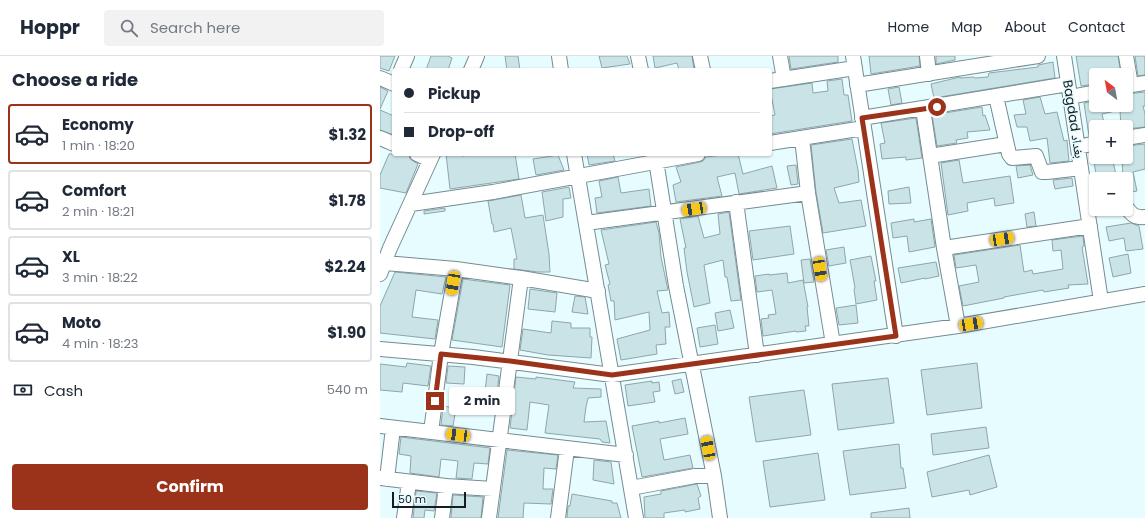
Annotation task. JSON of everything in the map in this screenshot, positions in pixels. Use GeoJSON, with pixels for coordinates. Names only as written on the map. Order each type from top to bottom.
{"type":"FeatureCollection","features":[{"type":"Feature","properties":{"kind":"street"},"geometry":{"type":"LineString","coordinates":[[402,68],[407,56]]}},
{"type":"Feature","properties":{"kind":"street"},"geometry":{"type":"LineString","coordinates":[[472,68],[477,56]]}},
{"type":"Feature","properties":{"kind":"street"},"geometry":{"type":"LineString","coordinates":[[559,56],[561,68]]}},
{"type":"Feature","properties":{"kind":"street"},"geometry":{"type":"LineString","coordinates":[[638,56],[641,68]]}},
{"type":"Feature","properties":{"kind":"street"},"geometry":{"type":"LineString","coordinates":[[700,56],[703,68]]}},
{"type":"Feature","properties":{"kind":"street"},"geometry":{"type":"LineString","coordinates":[[780,56],[777,80],[854,62],[896,336]]}},
{"type":"Feature","properties":{"kind":"street"},"geometry":{"type":"LineString","coordinates":[[927,56],[929,74]]}},
{"type":"Feature","properties":{"kind":"street"},"geometry":{"type":"LineString","coordinates":[[857,85],[929,74],[990,60],[1038,56]]}},
{"type":"Feature","properties":{"kind":"street","name":"Bagdad بغداد"},"geometry":{"type":"LineString","coordinates":[[1064,56],[1081,168],[1089,197]]}},
{"type":"Feature","properties":{"kind":"street"},"geometry":{"type":"LineString","coordinates":[[1126,56],[1127,68]]}},
{"type":"Feature","properties":{"kind":"street"},"geometry":{"type":"LineString","coordinates":[[380,78],[392,83]]}},
{"type":"Feature","properties":{"kind":"street"},"geometry":{"type":"LineString","coordinates":[[1133,85],[1145,83]]}},
{"type":"Feature","properties":{"kind":"street"},"geometry":{"type":"LineString","coordinates":[[772,143],[802,138],[923,109],[996,96],[1069,90],[1089,91]]}},
{"type":"Feature","properties":{"kind":"street"},"geometry":{"type":"LineString","coordinates":[[996,96],[1006,144],[1012,158],[1036,156],[1042,172],[1081,168]]}},
{"type":"Feature","properties":{"kind":"street"},"geometry":{"type":"LineString","coordinates":[[923,109],[944,248],[958,326]]}},
{"type":"Feature","properties":{"kind":"street"},"geometry":{"type":"LineString","coordinates":[[1133,137],[1145,135]]}},
{"type":"Feature","properties":{"kind":"street"},"geometry":{"type":"LineString","coordinates":[[380,138],[392,143]]}},
{"type":"Feature","properties":{"kind":"street"},"geometry":{"type":"LineString","coordinates":[[802,138],[808,193],[833,344]]}},
{"type":"Feature","properties":{"kind":"street"},"geometry":{"type":"LineString","coordinates":[[930,156],[1006,144]]}},
{"type":"Feature","properties":{"kind":"street"},"geometry":{"type":"LineString","coordinates":[[1078,147],[1089,145]]}},
{"type":"Feature","properties":{"kind":"street"},"geometry":{"type":"LineString","coordinates":[[574,156],[636,518]]}},
{"type":"Feature","properties":{"kind":"street"},"geometry":{"type":"LineString","coordinates":[[411,204],[493,192],[578,176],[656,158],[677,156]]}},
{"type":"Feature","properties":{"kind":"street"},"geometry":{"type":"LineString","coordinates":[[432,157],[411,204],[385,245],[382,269],[456,269],[598,291]]}},
{"type":"Feature","properties":{"kind":"street"},"geometry":{"type":"LineString","coordinates":[[656,158],[676,286],[714,476],[720,518]]}},
{"type":"Feature","properties":{"kind":"street"},"geometry":{"type":"LineString","coordinates":[[586,223],[808,193]]}},
{"type":"Feature","properties":{"kind":"street"},"geometry":{"type":"LineString","coordinates":[[736,202],[757,355]]}},
{"type":"Feature","properties":{"kind":"street","name":"Bagdad بغداد"},"geometry":{"type":"LineString","coordinates":[[1091,216],[1090,226],[1101,301]]}},
{"type":"Feature","properties":{"kind":"street"},"geometry":{"type":"LineString","coordinates":[[1133,216],[1138,218],[1145,217]]}},
{"type":"Feature","properties":{"kind":"street"},"geometry":{"type":"LineString","coordinates":[[944,248],[1090,226]]}},
{"type":"Feature","properties":{"kind":"street"},"geometry":{"type":"LineString","coordinates":[[431,432],[441,354],[456,269]]}},
{"type":"Feature","properties":{"kind":"street"},"geometry":{"type":"LineString","coordinates":[[489,518],[521,278]]}},
{"type":"Feature","properties":{"kind":"street"},"geometry":{"type":"LineString","coordinates":[[380,348],[510,361],[612,375],[896,336],[1023,316],[1145,294]]}},
{"type":"Feature","properties":{"kind":"street"},"geometry":{"type":"LineString","coordinates":[[493,489],[446,486],[383,479],[387,427],[626,455]]}},
{"type":"Feature","properties":{"kind":"street"},"geometry":{"type":"LineString","coordinates":[[558,518],[567,448]]}},
{"type":"Feature","properties":{"kind":"street"},"geometry":{"type":"LineString","coordinates":[[631,488],[695,476],[714,476]]}},
{"type":"Feature","properties":{"kind":"street"},"geometry":{"type":"LineString","coordinates":[[404,518],[409,482]]}},
{"type":"Feature","properties":{"kind":"street"},"geometry":{"type":"LineString","coordinates":[[442,518],[446,486]]}},
{"type":"Feature","properties":{"kind":"building"},"geometry":{"type":"Polygon","coordinates":[[[380,56],[395,56],[389,71],[380,68],[380,56]]]}},
{"type":"Feature","properties":{"kind":"building"},"geometry":{"type":"Polygon","coordinates":[[[431,56],[448,56],[452,58],[449,68],[427,68],[431,56]]]}},
{"type":"Feature","properties":{"kind":"building"},"geometry":{"type":"Polygon","coordinates":[[[505,56],[518,56],[520,68],[507,68],[505,56]]]}},
{"type":"Feature","properties":{"kind":"building"},"geometry":{"type":"Polygon","coordinates":[[[599,56],[627,56],[630,64],[602,68],[599,56]]]}},
{"type":"Feature","properties":{"kind":"building"},"geometry":{"type":"Polygon","coordinates":[[[653,56],[692,56],[694,68],[678,68],[677,63],[655,68],[653,56]]]}},
{"type":"Feature","properties":{"kind":"building"},"geometry":{"type":"Polygon","coordinates":[[[789,56],[838,56],[838,62],[791,69],[789,56]]]}},
{"type":"Feature","properties":{"kind":"building"},"geometry":{"type":"Polygon","coordinates":[[[869,56],[919,56],[920,66],[871,74],[869,56]]]}},
{"type":"Feature","properties":{"kind":"building"},"geometry":{"type":"Polygon","coordinates":[[[936,56],[955,56],[955,60],[936,64],[936,56]]]}},
{"type":"Feature","properties":{"kind":"building"},"geometry":{"type":"Polygon","coordinates":[[[1076,56],[1118,56],[1120,68],[1089,68],[1089,85],[1081,86],[1076,56]]]}},
{"type":"Feature","properties":{"kind":"building"},"geometry":{"type":"Polygon","coordinates":[[[1135,56],[1145,56],[1145,75],[1138,76],[1135,56]]]}},
{"type":"Feature","properties":{"kind":"building"},"geometry":{"type":"Polygon","coordinates":[[[1053,62],[1055,78],[934,98],[931,84],[960,77],[988,77],[989,73],[1038,67],[1038,65],[1053,62]]]}},
{"type":"Feature","properties":{"kind":"building"},"geometry":{"type":"Polygon","coordinates":[[[842,79],[844,95],[848,95],[852,121],[772,134],[772,116],[775,115],[772,99],[772,89],[812,83],[813,93],[828,91],[827,81],[842,79]]]}},
{"type":"Feature","properties":{"kind":"building"},"geometry":{"type":"Polygon","coordinates":[[[380,87],[388,91],[380,109],[380,87]]]}},
{"type":"Feature","properties":{"kind":"building"},"geometry":{"type":"Polygon","coordinates":[[[899,87],[902,103],[891,105],[888,89],[899,87]]]}},
{"type":"Feature","properties":{"kind":"building"},"geometry":{"type":"Polygon","coordinates":[[[1145,92],[1145,106],[1143,106],[1145,114],[1145,127],[1133,128],[1133,120],[1121,120],[1120,112],[1133,112],[1133,93],[1145,92]]]}},
{"type":"Feature","properties":{"kind":"building"},"geometry":{"type":"Polygon","coordinates":[[[1040,97],[1045,114],[1057,112],[1064,141],[1067,140],[1069,161],[1050,163],[1047,138],[1030,141],[1027,127],[1017,127],[1014,115],[1026,114],[1023,100],[1040,97]]]}},
{"type":"Feature","properties":{"kind":"building"},"geometry":{"type":"Polygon","coordinates":[[[1089,102],[1089,112],[1111,112],[1102,114],[1103,120],[1089,120],[1089,136],[1084,103],[1089,102]]]}},
{"type":"Feature","properties":{"kind":"building"},"geometry":{"type":"Polygon","coordinates":[[[982,107],[983,116],[985,115],[990,130],[967,132],[968,138],[956,140],[957,143],[937,146],[932,115],[982,107]]]}},
{"type":"Feature","properties":{"kind":"building"},"geometry":{"type":"Polygon","coordinates":[[[380,110],[392,115],[392,134],[380,130],[380,110]]]}},
{"type":"Feature","properties":{"kind":"building"},"geometry":{"type":"Polygon","coordinates":[[[916,118],[922,158],[906,160],[906,157],[882,159],[880,144],[885,143],[881,123],[916,118]]]}},
{"type":"Feature","properties":{"kind":"building"},"geometry":{"type":"Polygon","coordinates":[[[852,139],[859,182],[834,188],[839,203],[861,200],[866,226],[823,233],[816,192],[811,145],[852,139]]]}},
{"type":"Feature","properties":{"kind":"building"},"geometry":{"type":"Polygon","coordinates":[[[1145,144],[1145,169],[1133,172],[1123,172],[1122,164],[1133,164],[1133,145],[1145,144]]]}},
{"type":"Feature","properties":{"kind":"building"},"geometry":{"type":"Polygon","coordinates":[[[389,154],[392,154],[392,156],[409,156],[410,159],[418,164],[406,193],[380,188],[380,175],[389,154]]]}},
{"type":"Feature","properties":{"kind":"building"},"geometry":{"type":"Polygon","coordinates":[[[446,156],[515,156],[519,179],[450,189],[446,156]]]}},
{"type":"Feature","properties":{"kind":"building"},"geometry":{"type":"Polygon","coordinates":[[[558,156],[564,170],[536,175],[533,159],[558,156]]]}},
{"type":"Feature","properties":{"kind":"building"},"geometry":{"type":"Polygon","coordinates":[[[587,156],[614,156],[615,161],[589,165],[587,156]]]}},
{"type":"Feature","properties":{"kind":"building"},"geometry":{"type":"Polygon","coordinates":[[[738,156],[743,174],[772,166],[777,188],[739,194],[735,173],[717,177],[722,196],[676,202],[673,185],[681,182],[676,167],[703,161],[706,157],[738,156]]]}},
{"type":"Feature","properties":{"kind":"building"},"geometry":{"type":"Polygon","coordinates":[[[959,160],[963,183],[1010,176],[1014,203],[995,206],[994,198],[967,203],[968,211],[948,215],[941,163],[959,160]]]}},
{"type":"Feature","properties":{"kind":"building"},"geometry":{"type":"Polygon","coordinates":[[[1094,164],[1114,164],[1115,172],[1096,172],[1094,164]]]}},
{"type":"Feature","properties":{"kind":"building"},"geometry":{"type":"Polygon","coordinates":[[[796,165],[798,184],[791,185],[787,166],[796,165]]]}},
{"type":"Feature","properties":{"kind":"building"},"geometry":{"type":"Polygon","coordinates":[[[1030,165],[1033,175],[1018,178],[1016,166],[1030,165]]]}},
{"type":"Feature","properties":{"kind":"building"},"geometry":{"type":"Polygon","coordinates":[[[1133,172],[1137,191],[1133,192],[1133,172]]]}},
{"type":"Feature","properties":{"kind":"building"},"geometry":{"type":"Polygon","coordinates":[[[618,177],[621,193],[649,189],[651,206],[597,213],[595,198],[602,197],[599,181],[618,177]]]}},
{"type":"Feature","properties":{"kind":"building"},"geometry":{"type":"Polygon","coordinates":[[[1072,178],[1073,186],[1055,189],[1053,180],[1072,178]]]}},
{"type":"Feature","properties":{"kind":"building"},"geometry":{"type":"Polygon","coordinates":[[[569,187],[571,198],[563,199],[563,217],[546,221],[542,192],[569,187]]]}},
{"type":"Feature","properties":{"kind":"building"},"geometry":{"type":"Polygon","coordinates":[[[909,187],[911,203],[889,204],[888,191],[909,187]]]}},
{"type":"Feature","properties":{"kind":"building"},"geometry":{"type":"Polygon","coordinates":[[[521,195],[525,218],[543,215],[549,254],[550,272],[514,269],[514,259],[517,259],[511,228],[494,232],[488,201],[521,195]]]}},
{"type":"Feature","properties":{"kind":"building"},"geometry":{"type":"Polygon","coordinates":[[[445,208],[445,211],[424,214],[424,211],[445,208]]]}},
{"type":"Feature","properties":{"kind":"building"},"geometry":{"type":"Polygon","coordinates":[[[729,212],[741,300],[731,301],[727,277],[725,277],[723,260],[704,265],[710,303],[694,307],[687,272],[684,248],[686,248],[680,219],[698,216],[704,238],[720,234],[718,214],[729,212]]]}},
{"type":"Feature","properties":{"kind":"building"},"geometry":{"type":"Polygon","coordinates":[[[1034,212],[1036,226],[1027,227],[1025,214],[1034,212]]]}},
{"type":"Feature","properties":{"kind":"building"},"geometry":{"type":"Polygon","coordinates":[[[914,219],[914,222],[931,219],[935,247],[909,252],[907,236],[893,238],[891,223],[914,219]]]}},
{"type":"Feature","properties":{"kind":"building"},"geometry":{"type":"Polygon","coordinates":[[[656,222],[668,290],[657,291],[662,313],[669,312],[670,327],[665,327],[666,344],[656,345],[657,354],[621,360],[617,339],[650,330],[649,312],[615,320],[614,301],[611,301],[608,285],[610,284],[605,265],[609,264],[601,230],[656,222]]]}},
{"type":"Feature","properties":{"kind":"building"},"geometry":{"type":"Polygon","coordinates":[[[1131,223],[1139,226],[1143,249],[1126,251],[1124,238],[1109,241],[1106,227],[1131,223]]]}},
{"type":"Feature","properties":{"kind":"building"},"geometry":{"type":"Polygon","coordinates":[[[790,226],[794,254],[753,260],[749,231],[790,226]]]}},
{"type":"Feature","properties":{"kind":"building"},"geometry":{"type":"Polygon","coordinates":[[[1083,236],[1084,246],[1082,247],[1088,284],[1068,285],[1069,288],[1044,292],[1043,290],[963,306],[959,286],[979,282],[976,265],[956,268],[954,255],[1020,245],[1024,272],[1032,270],[1033,274],[1063,269],[1061,250],[1053,251],[1052,240],[1083,236]]]}},
{"type":"Feature","properties":{"kind":"building"},"geometry":{"type":"Polygon","coordinates":[[[844,247],[846,263],[829,266],[826,250],[844,247]]]}},
{"type":"Feature","properties":{"kind":"building"},"geometry":{"type":"Polygon","coordinates":[[[1128,254],[1131,273],[1113,277],[1109,258],[1128,254]]]}},
{"type":"Feature","properties":{"kind":"building"},"geometry":{"type":"Polygon","coordinates":[[[871,256],[876,281],[874,281],[877,300],[856,304],[850,260],[871,256]]]}},
{"type":"Feature","properties":{"kind":"building"},"geometry":{"type":"Polygon","coordinates":[[[810,259],[814,282],[804,283],[801,260],[810,259]]]}},
{"type":"Feature","properties":{"kind":"building"},"geometry":{"type":"Polygon","coordinates":[[[936,262],[939,276],[901,283],[898,268],[936,262]]]}},
{"type":"Feature","properties":{"kind":"building"},"geometry":{"type":"Polygon","coordinates":[[[395,272],[446,277],[442,294],[416,290],[412,317],[438,320],[435,339],[380,333],[380,306],[395,272]]]}},
{"type":"Feature","properties":{"kind":"building"},"geometry":{"type":"Polygon","coordinates":[[[787,273],[788,283],[803,280],[808,307],[809,326],[805,326],[806,331],[763,336],[761,319],[769,318],[768,315],[776,314],[772,290],[757,292],[755,276],[787,273]]]}},
{"type":"Feature","properties":{"kind":"building"},"geometry":{"type":"Polygon","coordinates":[[[463,279],[510,285],[502,347],[452,340],[463,279]]]}},
{"type":"Feature","properties":{"kind":"building"},"geometry":{"type":"Polygon","coordinates":[[[530,289],[557,293],[555,312],[528,309],[530,289]]]}},
{"type":"Feature","properties":{"kind":"building"},"geometry":{"type":"Polygon","coordinates":[[[575,296],[585,297],[588,314],[572,312],[575,296]]]}},
{"type":"Feature","properties":{"kind":"building"},"geometry":{"type":"Polygon","coordinates":[[[856,305],[858,323],[839,325],[836,308],[856,305]]]}},
{"type":"Feature","properties":{"kind":"building"},"geometry":{"type":"Polygon","coordinates":[[[730,310],[734,328],[718,331],[715,313],[730,310]]]}},
{"type":"Feature","properties":{"kind":"building"},"geometry":{"type":"Polygon","coordinates":[[[552,321],[571,323],[571,328],[590,328],[590,337],[592,337],[591,358],[548,355],[520,350],[523,329],[551,333],[552,321]]]}},
{"type":"Feature","properties":{"kind":"building"},"geometry":{"type":"Polygon","coordinates":[[[715,325],[718,344],[700,347],[697,328],[715,325]]]}},
{"type":"Feature","properties":{"kind":"building"},"geometry":{"type":"Polygon","coordinates":[[[407,363],[431,366],[428,386],[403,383],[402,392],[380,390],[380,364],[406,367],[407,363]]]}},
{"type":"Feature","properties":{"kind":"building"},"geometry":{"type":"Polygon","coordinates":[[[977,363],[982,408],[927,415],[921,370],[977,363]]]}},
{"type":"Feature","properties":{"kind":"building"},"geometry":{"type":"Polygon","coordinates":[[[448,366],[465,367],[464,384],[446,383],[448,366]]]}},
{"type":"Feature","properties":{"kind":"building"},"geometry":{"type":"Polygon","coordinates":[[[487,374],[499,376],[497,394],[485,392],[487,374]]]}},
{"type":"Feature","properties":{"kind":"building"},"geometry":{"type":"Polygon","coordinates":[[[516,377],[536,379],[536,377],[575,382],[573,388],[601,389],[601,397],[588,398],[584,422],[606,421],[610,443],[602,442],[600,439],[545,433],[549,405],[530,402],[527,430],[510,428],[516,377]]]}},
{"type":"Feature","properties":{"kind":"building"},"geometry":{"type":"Polygon","coordinates":[[[888,378],[894,423],[838,430],[832,384],[888,378]]]}},
{"type":"Feature","properties":{"kind":"building"},"geometry":{"type":"Polygon","coordinates":[[[681,379],[684,392],[675,394],[672,381],[681,379]]]}},
{"type":"Feature","properties":{"kind":"building"},"geometry":{"type":"Polygon","coordinates":[[[652,381],[652,383],[659,382],[660,391],[653,392],[655,402],[628,406],[625,385],[652,381]]]}},
{"type":"Feature","properties":{"kind":"building"},"geometry":{"type":"Polygon","coordinates":[[[804,390],[811,435],[756,442],[749,397],[804,390]]]}},
{"type":"Feature","properties":{"kind":"building"},"geometry":{"type":"Polygon","coordinates":[[[443,406],[456,408],[453,426],[441,425],[443,406]]]}},
{"type":"Feature","properties":{"kind":"building"},"geometry":{"type":"Polygon","coordinates":[[[685,418],[688,434],[660,439],[664,460],[690,455],[693,468],[642,477],[632,426],[685,418]]]}},
{"type":"Feature","properties":{"kind":"building"},"geometry":{"type":"Polygon","coordinates":[[[986,427],[989,448],[933,455],[931,434],[986,427]]]}},
{"type":"Feature","properties":{"kind":"building"},"geometry":{"type":"Polygon","coordinates":[[[401,437],[490,448],[488,464],[474,463],[472,479],[456,478],[458,461],[441,459],[439,477],[410,473],[411,456],[399,454],[401,437]]]}},
{"type":"Feature","properties":{"kind":"building"},"geometry":{"type":"Polygon","coordinates":[[[899,444],[901,468],[903,468],[906,488],[850,495],[843,451],[899,444]]]}},
{"type":"Feature","properties":{"kind":"building"},"geometry":{"type":"Polygon","coordinates":[[[507,450],[558,455],[556,469],[544,468],[543,489],[553,489],[551,504],[524,503],[523,518],[498,518],[507,450]]]}},
{"type":"Feature","properties":{"kind":"building"},"geometry":{"type":"Polygon","coordinates":[[[818,453],[825,500],[770,507],[763,461],[818,453]]]}},
{"type":"Feature","properties":{"kind":"building"},"geometry":{"type":"Polygon","coordinates":[[[989,455],[997,487],[970,495],[969,490],[932,497],[927,472],[989,455]]]}},
{"type":"Feature","properties":{"kind":"building"},"geometry":{"type":"Polygon","coordinates":[[[594,460],[611,462],[614,484],[593,480],[594,460]]]}},
{"type":"Feature","properties":{"kind":"building"},"geometry":{"type":"Polygon","coordinates":[[[697,484],[701,496],[698,498],[700,509],[685,512],[685,510],[664,513],[664,518],[645,518],[644,497],[661,494],[661,491],[697,484]]]}},
{"type":"Feature","properties":{"kind":"building"},"geometry":{"type":"Polygon","coordinates":[[[416,491],[437,493],[434,511],[425,510],[424,518],[413,518],[416,491]]]}},
{"type":"Feature","properties":{"kind":"building"},"geometry":{"type":"Polygon","coordinates":[[[572,494],[617,503],[621,518],[567,518],[568,506],[570,506],[572,494]]]}},
{"type":"Feature","properties":{"kind":"building"},"geometry":{"type":"Polygon","coordinates":[[[453,495],[483,497],[481,518],[451,518],[453,495]]]}},
{"type":"Feature","properties":{"kind":"building"},"geometry":{"type":"Polygon","coordinates":[[[909,508],[910,518],[871,518],[871,513],[909,508]]]}},
{"type":"Feature","properties":{"kind":"route"},"geometry":{"type":"LineString","coordinates":[[435,401],[441,354],[510,361],[612,375],[896,336],[862,118],[937,107]]}}]}
